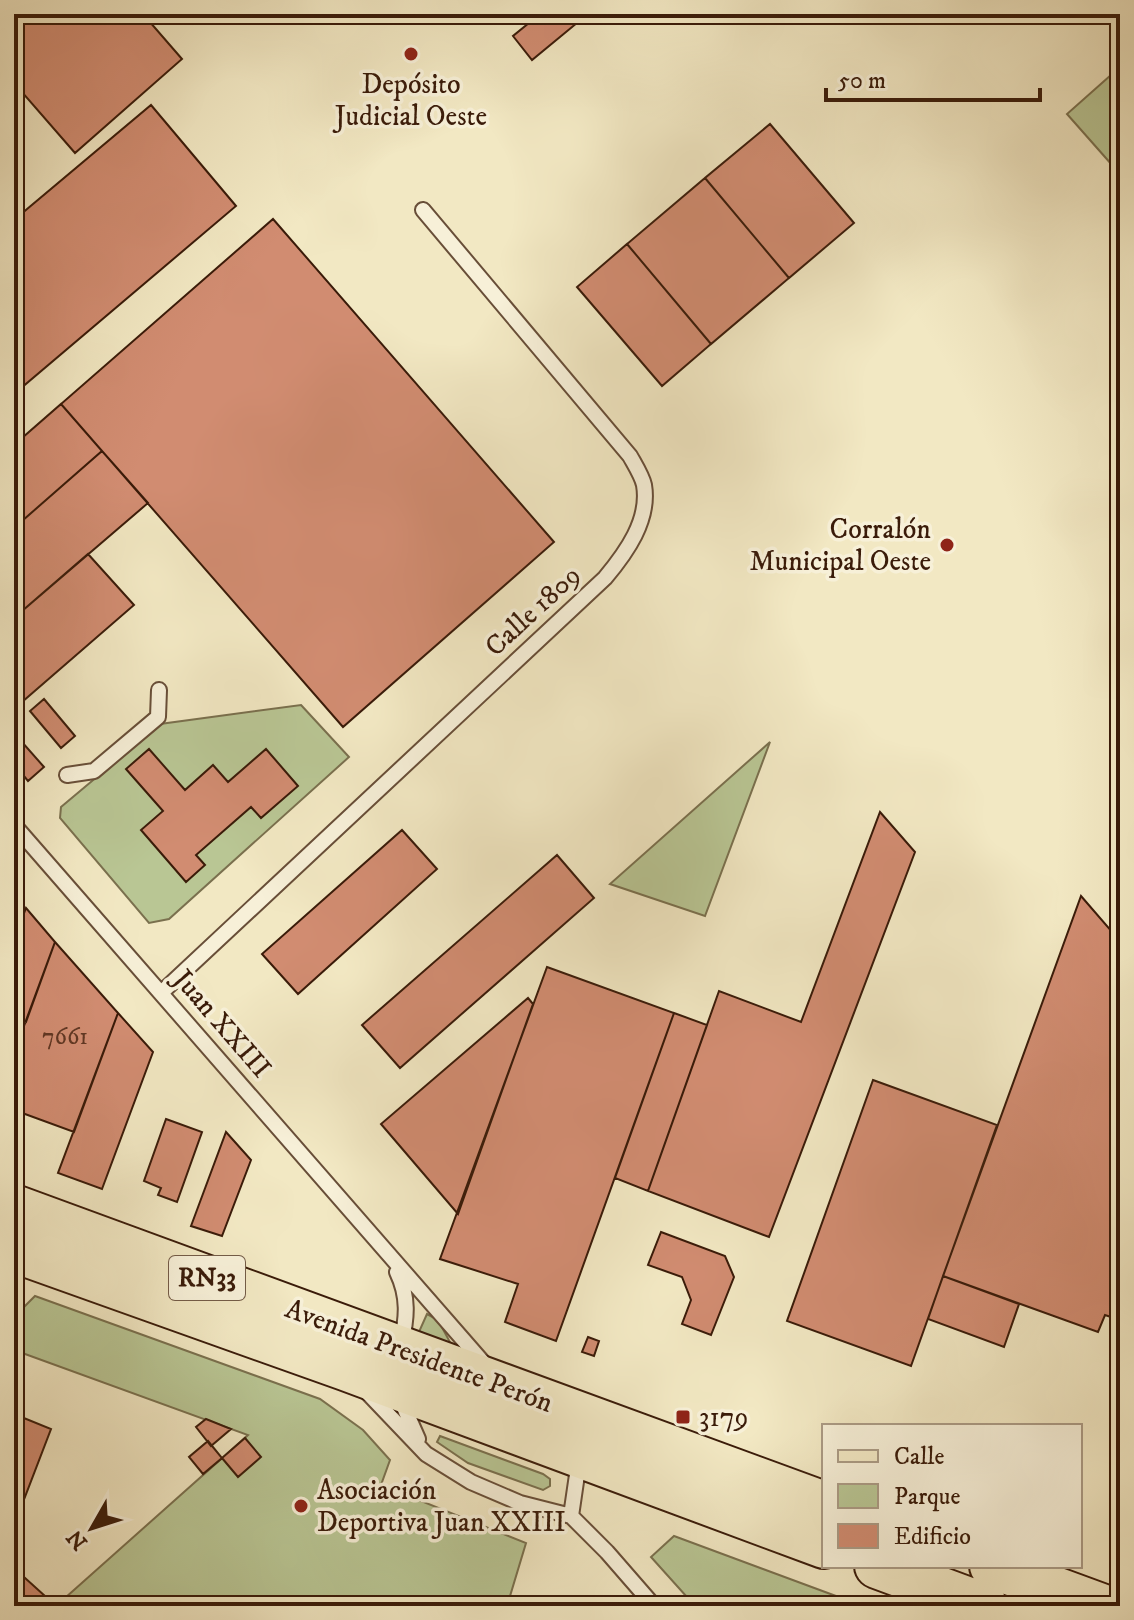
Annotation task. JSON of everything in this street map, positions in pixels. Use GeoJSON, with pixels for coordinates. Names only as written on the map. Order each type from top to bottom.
{"type":"FeatureCollection","features":[{"type":"Feature","properties":{"kind":"main road","name":"Avenida Presidente Perón"},"geometry":{"type":"LineString","coordinates":[[14,1207],[398,1369],[583,1438],[822,1545]]}},
{"type":"Feature","properties":{"kind":"main road","name":"Avenida Presidente Perón"},"geometry":{"type":"LineString","coordinates":[[16,1254],[345,1368],[398,1369],[505,1387],[583,1438],[822,1503]]}},
{"type":"Feature","properties":{"kind":"main road"},"geometry":{"type":"LineString","coordinates":[[882,1568],[985,1606]]}},
{"type":"Feature","properties":{"kind":"main road"},"geometry":{"type":"LineString","coordinates":[[997,1568],[1101,1606]]}},
{"type":"Feature","properties":{"kind":"lane","name":"Calle 1809"},"geometry":{"type":"LineString","coordinates":[[161,993],[605,578],[628,551],[643,513],[644,485],[630,456],[423,210]]}},
{"type":"Feature","properties":{"kind":"lane"},"geometry":{"type":"LineString","coordinates":[[67,775],[94,771],[158,717],[159,690]]}},
{"type":"Feature","properties":{"kind":"lane","name":"Juan XXIII"},"geometry":{"type":"LineString","coordinates":[[14,825],[505,1387]]}},
{"type":"Feature","properties":{"kind":"lane","name":"Juan XXIII"},"geometry":{"type":"LineString","coordinates":[[390,1257],[404,1286],[408,1318],[398,1369]]}},
{"type":"Feature","properties":{"kind":"lane"},"geometry":{"type":"LineString","coordinates":[[345,1368],[426,1454],[471,1482],[508,1498],[571,1516],[654,1606]]}},
{"type":"Feature","properties":{"kind":"lane"},"geometry":{"type":"LineString","coordinates":[[398,1369],[407,1418],[426,1454]]}},
{"type":"Feature","properties":{"kind":"lane"},"geometry":{"type":"LineString","coordinates":[[571,1516],[583,1438]]}},
{"type":"Feature","properties":{"kind":"green space"},"geometry":{"type":"Polygon","coordinates":[[[1120,67],[1120,174],[1067,114],[1120,67]]]}},
{"type":"Feature","properties":{"kind":"green space"},"geometry":{"type":"Polygon","coordinates":[[[301,705],[349,757],[169,919],[149,923],[60,818],[61,807],[160,724],[301,705]]]}},
{"type":"Feature","properties":{"kind":"green space"},"geometry":{"type":"Polygon","coordinates":[[[770,742],[705,916],[610,884],[770,742]]]}},
{"type":"Feature","properties":{"kind":"green space","name":"Asociación Deportiva Juan XXIII"},"geometry":{"type":"Polygon","coordinates":[[[35,1296],[320,1399],[363,1430],[390,1460],[381,1485],[526,1543],[507,1606],[56,1606],[248,1435],[14,1350],[14,1317],[35,1296]]]}},
{"type":"Feature","properties":{"kind":"green space"},"geometry":{"type":"Polygon","coordinates":[[[427,1314],[438,1320],[451,1344],[418,1334],[427,1314]]]}},
{"type":"Feature","properties":{"kind":"green space"},"geometry":{"type":"Polygon","coordinates":[[[440,1436],[543,1474],[550,1479],[550,1486],[543,1490],[468,1463],[437,1442],[440,1436]]]}},
{"type":"Feature","properties":{"kind":"green space"},"geometry":{"type":"Polygon","coordinates":[[[674,1536],[863,1606],[695,1606],[651,1557],[674,1536]]]}},
{"type":"Feature","properties":{"kind":"building"},"geometry":{"type":"Polygon","coordinates":[[[24,14],[143,14],[182,59],[75,153],[14,83],[14,23],[24,14]]]}},
{"type":"Feature","properties":{"kind":"building"},"geometry":{"type":"Polygon","coordinates":[[[540,14],[579,14],[583,18],[532,60],[513,36],[540,14]]]}},
{"type":"Feature","properties":{"kind":"building"},"geometry":{"type":"Polygon","coordinates":[[[151,105],[236,206],[14,394],[14,220],[151,105]]]}},
{"type":"Feature","properties":{"kind":"building"},"geometry":{"type":"Polygon","coordinates":[[[770,124],[854,223],[789,278],[705,178],[770,124]]]}},
{"type":"Feature","properties":{"kind":"building"},"geometry":{"type":"Polygon","coordinates":[[[705,178],[789,278],[711,344],[627,244],[705,178]]]}},
{"type":"Feature","properties":{"kind":"building"},"geometry":{"type":"Polygon","coordinates":[[[273,219],[554,542],[343,727],[61,404],[273,219]]]}},
{"type":"Feature","properties":{"kind":"building"},"geometry":{"type":"Polygon","coordinates":[[[627,244],[711,344],[662,386],[577,287],[627,244]]]}},
{"type":"Feature","properties":{"kind":"building"},"geometry":{"type":"Polygon","coordinates":[[[61,404],[102,451],[14,528],[14,445],[61,404]]]}},
{"type":"Feature","properties":{"kind":"building"},"geometry":{"type":"Polygon","coordinates":[[[102,451],[148,503],[22,611],[14,601],[14,528],[102,451]]]}},
{"type":"Feature","properties":{"kind":"building"},"geometry":{"type":"Polygon","coordinates":[[[88,554],[134,605],[22,702],[14,692],[14,618],[88,554]]]}},
{"type":"Feature","properties":{"kind":"building"},"geometry":{"type":"Polygon","coordinates":[[[44,699],[75,736],[61,748],[30,711],[44,699]]]}},
{"type":"Feature","properties":{"kind":"building"},"geometry":{"type":"Polygon","coordinates":[[[14,733],[44,767],[28,781],[14,764],[14,733]]]}},
{"type":"Feature","properties":{"kind":"building"},"geometry":{"type":"Polygon","coordinates":[[[149,749],[185,790],[213,765],[228,782],[266,749],[298,786],[261,818],[251,807],[196,855],[205,865],[186,882],[141,830],[163,811],[126,769],[149,749]]]}},
{"type":"Feature","properties":{"kind":"building"},"geometry":{"type":"Polygon","coordinates":[[[880,812],[915,852],[769,1237],[648,1191],[719,991],[801,1022],[880,812]]]}},
{"type":"Feature","properties":{"kind":"building"},"geometry":{"type":"Polygon","coordinates":[[[402,830],[437,869],[298,994],[262,954],[402,830]]]}},
{"type":"Feature","properties":{"kind":"building"},"geometry":{"type":"Polygon","coordinates":[[[557,855],[594,898],[400,1068],[362,1025],[557,855]]]}},
{"type":"Feature","properties":{"kind":"building"},"geometry":{"type":"Polygon","coordinates":[[[1081,896],[1120,941],[1120,1320],[1105,1315],[1098,1332],[943,1276],[1081,896]]]}},
{"type":"Feature","properties":{"kind":"building"},"geometry":{"type":"Polygon","coordinates":[[[26,908],[55,942],[26,1022],[14,1017],[14,940],[26,908]]]}},
{"type":"Feature","properties":{"kind":"building"},"geometry":{"type":"Polygon","coordinates":[[[55,942],[118,1013],[74,1132],[14,1110],[14,1053],[55,942]]]}},
{"type":"Feature","properties":{"kind":"building"},"geometry":{"type":"Polygon","coordinates":[[[547,967],[674,1013],[556,1341],[505,1322],[518,1284],[440,1259],[547,967]]]}},
{"type":"Feature","properties":{"kind":"building"},"geometry":{"type":"Polygon","coordinates":[[[528,998],[533,1004],[458,1214],[381,1124],[528,998]]]}},
{"type":"Feature","properties":{"kind":"building"},"geometry":{"type":"Polygon","coordinates":[[[118,1013],[153,1052],[102,1189],[58,1173],[118,1013]]]}},
{"type":"Feature","properties":{"kind":"building"},"geometry":{"type":"Polygon","coordinates":[[[674,1013],[707,1025],[648,1191],[615,1178],[674,1013]]]}},
{"type":"Feature","properties":{"kind":"building"},"geometry":{"type":"Polygon","coordinates":[[[873,1080],[997,1125],[911,1366],[787,1321],[873,1080]]]}},
{"type":"Feature","properties":{"kind":"building"},"geometry":{"type":"Polygon","coordinates":[[[166,1119],[202,1132],[177,1202],[158,1195],[161,1188],[144,1181],[166,1119]]]}},
{"type":"Feature","properties":{"kind":"building"},"geometry":{"type":"Polygon","coordinates":[[[226,1132],[251,1160],[222,1236],[191,1226],[226,1132]]]}},
{"type":"Feature","properties":{"kind":"building"},"geometry":{"type":"Polygon","coordinates":[[[661,1232],[725,1256],[734,1277],[711,1335],[682,1324],[691,1300],[682,1277],[648,1265],[661,1232]]]}},
{"type":"Feature","properties":{"kind":"building"},"geometry":{"type":"Polygon","coordinates":[[[943,1276],[1019,1304],[1004,1347],[928,1319],[943,1276]]]}},
{"type":"Feature","properties":{"kind":"building"},"geometry":{"type":"Polygon","coordinates":[[[588,1337],[599,1341],[594,1356],[582,1352],[588,1337]]]}},
{"type":"Feature","properties":{"kind":"building"},"geometry":{"type":"Polygon","coordinates":[[[14,1414],[51,1429],[18,1515],[14,1513],[14,1414]]]}},
{"type":"Feature","properties":{"kind":"building"},"geometry":{"type":"Polygon","coordinates":[[[206,1419],[231,1429],[211,1446],[196,1427],[206,1419]]]}},
{"type":"Feature","properties":{"kind":"building"},"geometry":{"type":"Polygon","coordinates":[[[245,1438],[261,1457],[238,1477],[222,1458],[245,1438]]]}},
{"type":"Feature","properties":{"kind":"building"},"geometry":{"type":"Polygon","coordinates":[[[208,1441],[222,1458],[203,1474],[189,1457],[208,1441]]]}},
{"type":"Feature","properties":{"kind":"building"},"geometry":{"type":"Polygon","coordinates":[[[14,1568],[56,1606],[14,1606],[14,1568]]]}},
{"type":"Feature","properties":{"kind":"place","name":"Depósito Judicial Oeste"},"geometry":{"type":"Point","coordinates":[411,54]}},
{"type":"Feature","properties":{"kind":"place","name":"Corralón Municipal Oeste"},"geometry":{"type":"Point","coordinates":[947,545]}},
{"type":"Feature","properties":{"kind":"place","name":"3179"},"geometry":{"type":"Point","coordinates":[683,1417]}},
{"type":"Feature","properties":{"kind":"place","name":"Asociación Deportiva Juan XXIII"},"geometry":{"type":"Point","coordinates":[301,1506]}}]}
